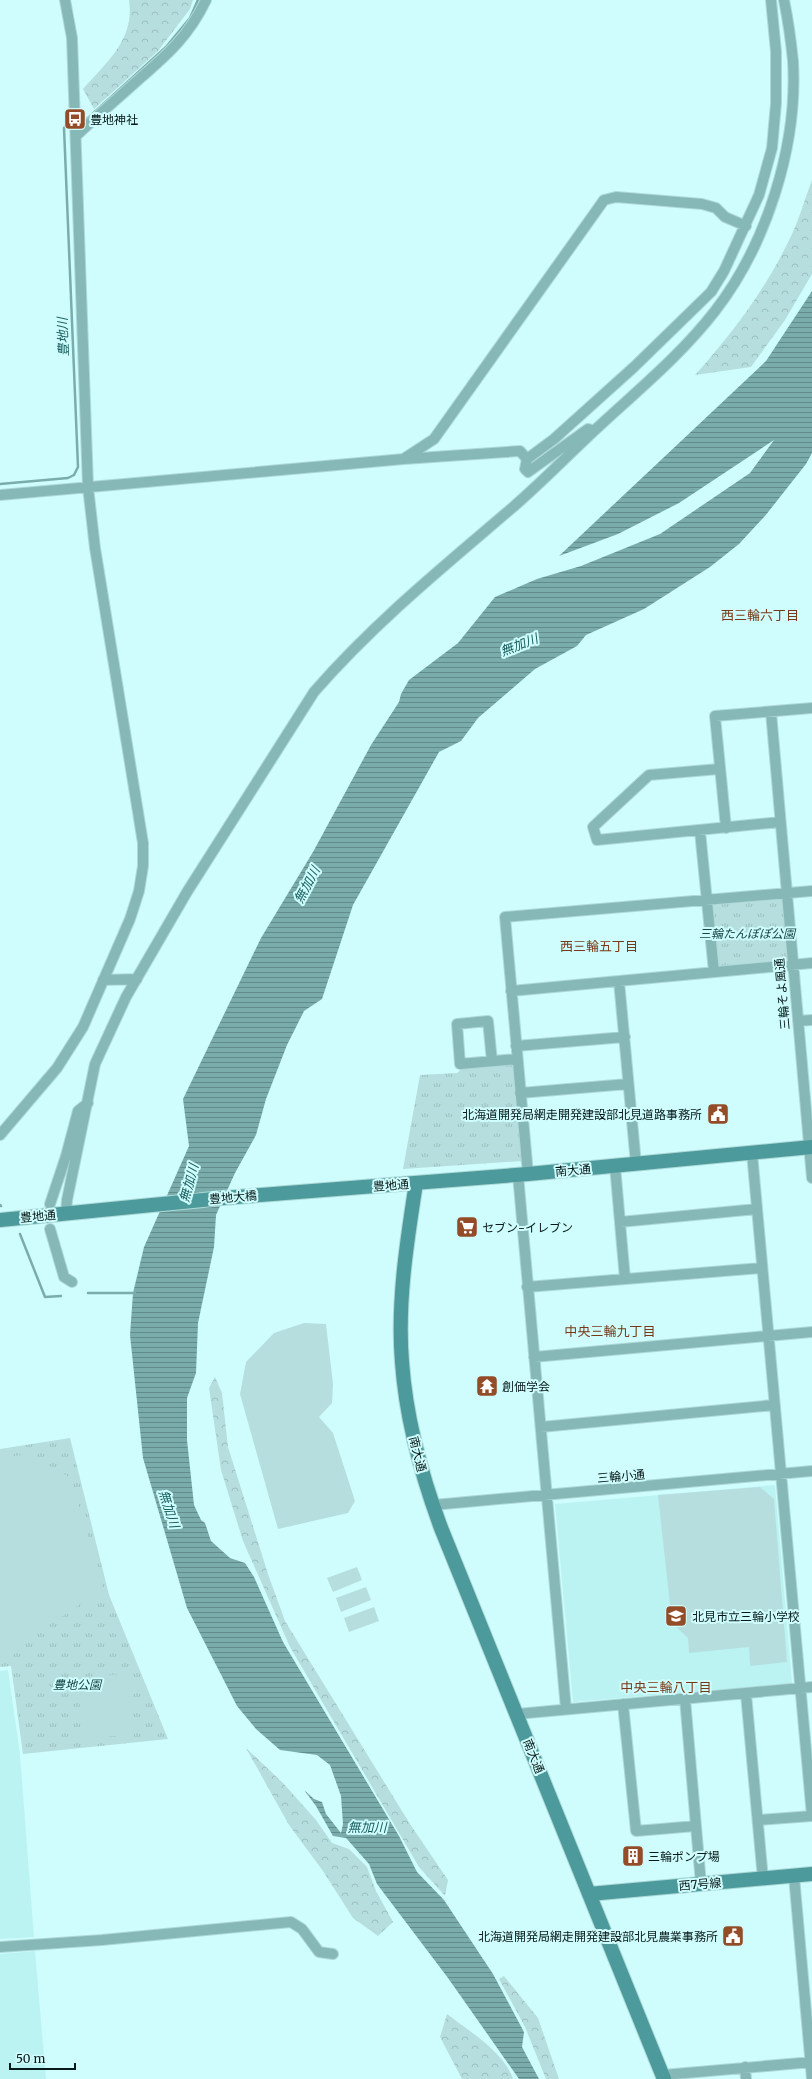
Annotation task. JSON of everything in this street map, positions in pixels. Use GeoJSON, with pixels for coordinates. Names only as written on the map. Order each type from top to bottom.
{"type":"FeatureCollection","features":[{"type":"Feature","properties":{"kind":"street"},"geometry":{"type":"LineString","coordinates":[[0,1135],[57,1068],[83,1027],[130,919],[140,891],[143,858],[143,843],[95,548],[88,487],[72,38],[65,0]]}},
{"type":"Feature","properties":{"kind":"street"},"geometry":{"type":"LineString","coordinates":[[76,136],[160,62],[182,39],[196,22],[206,0]]}},
{"type":"Feature","properties":{"kind":"street"},"geometry":{"type":"LineString","coordinates":[[594,430],[588,429],[528,472],[525,469],[527,459],[554,440],[596,403],[711,292],[746,226],[759,195],[772,148],[776,103],[776,52],[771,0]]}},
{"type":"Feature","properties":{"kind":"street"},"geometry":{"type":"LineString","coordinates":[[71,1213],[66,1200],[88,1103],[95,1064],[126,997],[187,892],[314,692],[336,667],[394,608],[514,506],[587,439],[594,430],[679,353],[716,310],[749,259],[769,212],[781,171],[791,112],[793,63],[784,0]]}},
{"type":"Feature","properties":{"kind":"street"},"geometry":{"type":"LineString","coordinates":[[404,459],[434,440],[604,200],[616,197],[702,204],[716,208],[725,217],[746,226]]}},
{"type":"Feature","properties":{"kind":"street"},"geometry":{"type":"LineString","coordinates":[[0,495],[404,459],[520,451],[527,459]]}},
{"type":"Feature","properties":{"kind":"street"},"geometry":{"type":"LineString","coordinates":[[726,828],[715,716],[812,708]]}},
{"type":"Feature","properties":{"kind":"street","name":"三輪そよ風通"},"geometry":{"type":"LineString","coordinates":[[771,712],[812,1178]]}},
{"type":"Feature","properties":{"kind":"street"},"geometry":{"type":"LineString","coordinates":[[719,769],[649,775],[593,827],[597,840],[780,822]]}},
{"type":"Feature","properties":{"kind":"street"},"geometry":{"type":"LineString","coordinates":[[700,831],[714,972]]}},
{"type":"Feature","properties":{"kind":"street"},"geometry":{"type":"LineString","coordinates":[[566,1709],[527,1287],[520,1093],[505,917],[812,891]]}},
{"type":"Feature","properties":{"kind":"street"},"geometry":{"type":"LineString","coordinates":[[511,991],[812,963]]}},
{"type":"Feature","properties":{"kind":"street"},"geometry":{"type":"LineString","coordinates":[[103,980],[137,979]]}},
{"type":"Feature","properties":{"kind":"street"},"geometry":{"type":"LineString","coordinates":[[620,981],[636,1164]]}},
{"type":"Feature","properties":{"kind":"street"},"geometry":{"type":"LineString","coordinates":[[798,1021],[812,1020]]}},
{"type":"Feature","properties":{"kind":"street"},"geometry":{"type":"LineString","coordinates":[[492,1061],[488,1021],[457,1024],[460,1064],[517,1059]]}},
{"type":"Feature","properties":{"kind":"street"},"geometry":{"type":"LineString","coordinates":[[516,1046],[625,1037]]}},
{"type":"Feature","properties":{"kind":"street"},"geometry":{"type":"LineString","coordinates":[[520,1093],[628,1084]]}},
{"type":"Feature","properties":{"kind":"street"},"geometry":{"type":"LineString","coordinates":[[50,1204],[66,1156],[78,1111],[88,1103]]}},
{"type":"Feature","properties":{"kind":"street","name":"南大通"},"geometry":{"type":"LineString","coordinates":[[663,2077],[433,1505],[415,1449],[402,1361],[402,1292],[416,1183],[810,1147]]}},
{"type":"Feature","properties":{"kind":"street"},"geometry":{"type":"LineString","coordinates":[[752,1153],[767,1336],[812,1816],[758,1820]]}},
{"type":"Feature","properties":{"kind":"street"},"geometry":{"type":"LineString","coordinates":[[615,1166],[624,1279]]}},
{"type":"Feature","properties":{"kind":"street","name":"豊地通"},"geometry":{"type":"LineString","coordinates":[[366,1187],[416,1183]]}},
{"type":"Feature","properties":{"kind":"street","name":"豊地大橋"},"geometry":{"type":"LineString","coordinates":[[71,1213],[366,1187]]}},
{"type":"Feature","properties":{"kind":"street"},"geometry":{"type":"LineString","coordinates":[[620,1222],[757,1209]]}},
{"type":"Feature","properties":{"kind":"street","name":"豊地通"},"geometry":{"type":"LineString","coordinates":[[0,1220],[71,1213]]}},
{"type":"Feature","properties":{"kind":"street"},"geometry":{"type":"LineString","coordinates":[[50,1229],[64,1277],[72,1282]]}},
{"type":"Feature","properties":{"kind":"street"},"geometry":{"type":"LineString","coordinates":[[527,1287],[761,1268]]}},
{"type":"Feature","properties":{"kind":"street"},"geometry":{"type":"LineString","coordinates":[[534,1357],[812,1332]]}},
{"type":"Feature","properties":{"kind":"street"},"geometry":{"type":"LineString","coordinates":[[540,1427],[774,1405]]}},
{"type":"Feature","properties":{"kind":"street","name":"三輪小通"},"geometry":{"type":"LineString","coordinates":[[433,1505],[547,1496],[812,1471]]}},
{"type":"Feature","properties":{"kind":"street"},"geometry":{"type":"LineString","coordinates":[[517,1714],[812,1687]]}},
{"type":"Feature","properties":{"kind":"street"},"geometry":{"type":"LineString","coordinates":[[746,1694],[763,1879]]}},
{"type":"Feature","properties":{"kind":"street"},"geometry":{"type":"LineString","coordinates":[[686,1699],[701,1884]]}},
{"type":"Feature","properties":{"kind":"street"},"geometry":{"type":"LineString","coordinates":[[623,1704],[636,1831],[696,1826]]}},
{"type":"Feature","properties":{"kind":"street","name":"西7号線"},"geometry":{"type":"LineString","coordinates":[[589,1894],[812,1874]]}},
{"type":"Feature","properties":{"kind":"street"},"geometry":{"type":"LineString","coordinates":[[794,1876],[812,2079]]}},
{"type":"Feature","properties":{"kind":"street"},"geometry":{"type":"LineString","coordinates":[[0,1947],[102,1940],[291,1922],[302,1929],[319,1952],[333,1954]]}},
{"type":"Feature","properties":{"kind":"street"},"geometry":{"type":"LineString","coordinates":[[663,2077],[745,2067],[811,2062]]}},
{"type":"Feature","properties":{"kind":"street"},"geometry":{"type":"LineString","coordinates":[[745,2067],[746,2079]]}},
{"type":"Feature","properties":{"kind":"shaded area","name":"北見市立三輪小学校"},"geometry":{"type":"Polygon","coordinates":[[[775,1485],[792,1683],[573,1702],[555,1504],[775,1485]]]}},
{"type":"Feature","properties":{"kind":"shaded area"},"geometry":{"type":"Polygon","coordinates":[[[8,1670],[20,1754],[34,1937],[0,1939],[0,1671],[8,1670]]]}},
{"type":"Feature","properties":{"kind":"shaded area"},"geometry":{"type":"Polygon","coordinates":[[[35,1951],[46,2079],[0,2079],[0,1954],[35,1951]]]}},
{"type":"Feature","properties":{"kind":"green space"},"geometry":{"type":"Polygon","coordinates":[[[129,0],[193,0],[190,9],[158,51],[94,109],[83,89],[110,59],[123,38],[128,27],[130,14],[129,0]]]}},
{"type":"Feature","properties":{"kind":"green space"},"geometry":{"type":"Polygon","coordinates":[[[812,180],[812,274],[785,320],[751,367],[695,375],[736,326],[772,272],[795,228],[812,180]]]}},
{"type":"Feature","properties":{"kind":"green space","name":"三輪たんぽぽ公園"},"geometry":{"type":"Polygon","coordinates":[[[784,898],[789,962],[717,968],[711,905],[784,898]]]}},
{"type":"Feature","properties":{"kind":"green space"},"geometry":{"type":"Polygon","coordinates":[[[513,1063],[522,1161],[403,1169],[420,1075],[457,1073],[463,1068],[513,1063]]]}},
{"type":"Feature","properties":{"kind":"green space"},"geometry":{"type":"Polygon","coordinates":[[[304,1323],[326,1324],[333,1384],[332,1403],[319,1417],[333,1433],[355,1501],[348,1513],[278,1529],[240,1394],[246,1362],[274,1333],[304,1323]]]}},
{"type":"Feature","properties":{"kind":"green space"},"geometry":{"type":"Polygon","coordinates":[[[215,1377],[222,1393],[228,1447],[268,1574],[285,1621],[410,1824],[448,1880],[445,1896],[419,1867],[290,1647],[243,1541],[221,1470],[209,1388],[215,1377]]]}},
{"type":"Feature","properties":{"kind":"green space","name":"豊地公園"},"geometry":{"type":"Polygon","coordinates":[[[70,1438],[109,1595],[168,1739],[23,1754],[11,1666],[0,1667],[0,1449],[70,1438]]]}},
{"type":"Feature","properties":{"kind":"green space"},"geometry":{"type":"Polygon","coordinates":[[[23,1455],[50,1466],[71,1478],[103,1589],[4,1655],[0,1654],[0,1457],[23,1455]]]}},
{"type":"Feature","properties":{"kind":"green space"},"geometry":{"type":"Polygon","coordinates":[[[760,1487],[774,1499],[787,1662],[750,1666],[749,1647],[689,1653],[688,1638],[672,1623],[658,1495],[760,1487]]]}},
{"type":"Feature","properties":{"kind":"green space"},"geometry":{"type":"Polygon","coordinates":[[[357,1567],[362,1580],[333,1592],[327,1578],[357,1567]]]}},
{"type":"Feature","properties":{"kind":"green space"},"geometry":{"type":"Polygon","coordinates":[[[366,1587],[371,1600],[341,1612],[336,1598],[366,1587]]]}},
{"type":"Feature","properties":{"kind":"green space"},"geometry":{"type":"Polygon","coordinates":[[[374,1607],[379,1621],[349,1632],[344,1618],[374,1607]]]}},
{"type":"Feature","properties":{"kind":"green space"},"geometry":{"type":"Polygon","coordinates":[[[130,1674],[134,1735],[82,1738],[78,1677],[130,1674]]]}},
{"type":"Feature","properties":{"kind":"green space"},"geometry":{"type":"Polygon","coordinates":[[[246,1748],[283,1783],[316,1820],[332,1843],[349,1849],[367,1867],[376,1891],[393,1922],[378,1936],[353,1918],[323,1871],[289,1825],[246,1748]]]}},
{"type":"Feature","properties":{"kind":"green space"},"geometry":{"type":"Polygon","coordinates":[[[504,1976],[538,2018],[559,2079],[546,2079],[525,2027],[499,1979],[504,1976]]]}},
{"type":"Feature","properties":{"kind":"green space"},"geometry":{"type":"Polygon","coordinates":[[[447,2014],[494,2051],[509,2069],[513,2079],[462,2079],[440,2037],[447,2014]]]}},
{"type":"Feature","properties":{"kind":"water","name":"無加川"},"geometry":{"type":"Polygon","coordinates":[[[812,291],[812,453],[806,464],[765,516],[739,544],[710,567],[644,609],[586,635],[577,646],[535,669],[478,718],[461,741],[439,752],[353,905],[322,999],[304,1011],[287,1045],[266,1099],[256,1135],[235,1173],[216,1215],[214,1247],[198,1323],[196,1373],[187,1398],[187,1440],[194,1505],[201,1520],[205,1523],[211,1541],[230,1558],[245,1563],[254,1577],[283,1642],[399,1836],[417,1872],[444,1900],[493,1974],[524,2032],[522,2047],[539,2079],[519,2079],[448,1978],[377,1884],[369,1864],[346,1838],[333,1836],[316,1806],[304,1790],[314,1799],[322,1802],[326,1814],[341,1833],[343,1824],[341,1796],[330,1765],[317,1755],[280,1750],[256,1729],[237,1706],[187,1608],[143,1458],[130,1335],[133,1293],[144,1247],[189,1146],[183,1099],[261,938],[313,852],[371,745],[399,702],[401,694],[409,680],[458,643],[495,597],[537,579],[581,566],[660,534],[750,473],[774,440],[679,503],[618,534],[559,556],[766,361],[812,291]]]}},
{"type":"Feature","properties":{"kind":"waterway","name":"豊地川"},"geometry":{"type":"LineString","coordinates":[[82,121],[88,118],[166,47],[190,18],[198,0]]}},
{"type":"Feature","properties":{"kind":"waterway","name":"豊地川"},"geometry":{"type":"LineString","coordinates":[[0,484],[68,478],[74,475],[78,467],[64,128],[68,124]]}},
{"type":"Feature","properties":{"kind":"waterway"},"geometry":{"type":"LineString","coordinates":[[20,1234],[45,1297],[61,1296]]}},
{"type":"Feature","properties":{"kind":"waterway"},"geometry":{"type":"LineString","coordinates":[[88,1293],[135,1293]]}},
{"type":"Feature","properties":{"kind":"place","name":"豊地神社"},"geometry":{"type":"Point","coordinates":[75,119]}},
{"type":"Feature","properties":{"kind":"place","name":"北海道開発局網走開発建設部北見道路事務所"},"geometry":{"type":"Point","coordinates":[718,1114]}},
{"type":"Feature","properties":{"kind":"place","name":"セブン-イレブン"},"geometry":{"type":"Point","coordinates":[467,1227]}},
{"type":"Feature","properties":{"kind":"place","name":"創価学会"},"geometry":{"type":"Point","coordinates":[487,1386]}},
{"type":"Feature","properties":{"kind":"place","name":"北見市立三輪小学校"},"geometry":{"type":"Point","coordinates":[676,1616]}},
{"type":"Feature","properties":{"kind":"place","name":"三輪ポンプ場"},"geometry":{"type":"Point","coordinates":[633,1856]}},
{"type":"Feature","properties":{"kind":"place","name":"北海道開発局網走開発建設部北見農業事務所"},"geometry":{"type":"Point","coordinates":[733,1936]}},
{"type":"Feature","properties":{"kind":"district","name":"西三輪六丁目"},"geometry":{"type":"Point","coordinates":[760,615]}},
{"type":"Feature","properties":{"kind":"district","name":"西三輪五丁目"},"geometry":{"type":"Point","coordinates":[599,946]}},
{"type":"Feature","properties":{"kind":"district","name":"中央三輪九丁目"},"geometry":{"type":"Point","coordinates":[610,1331]}},
{"type":"Feature","properties":{"kind":"district","name":"中央三輪八丁目"},"geometry":{"type":"Point","coordinates":[666,1687]}}]}
